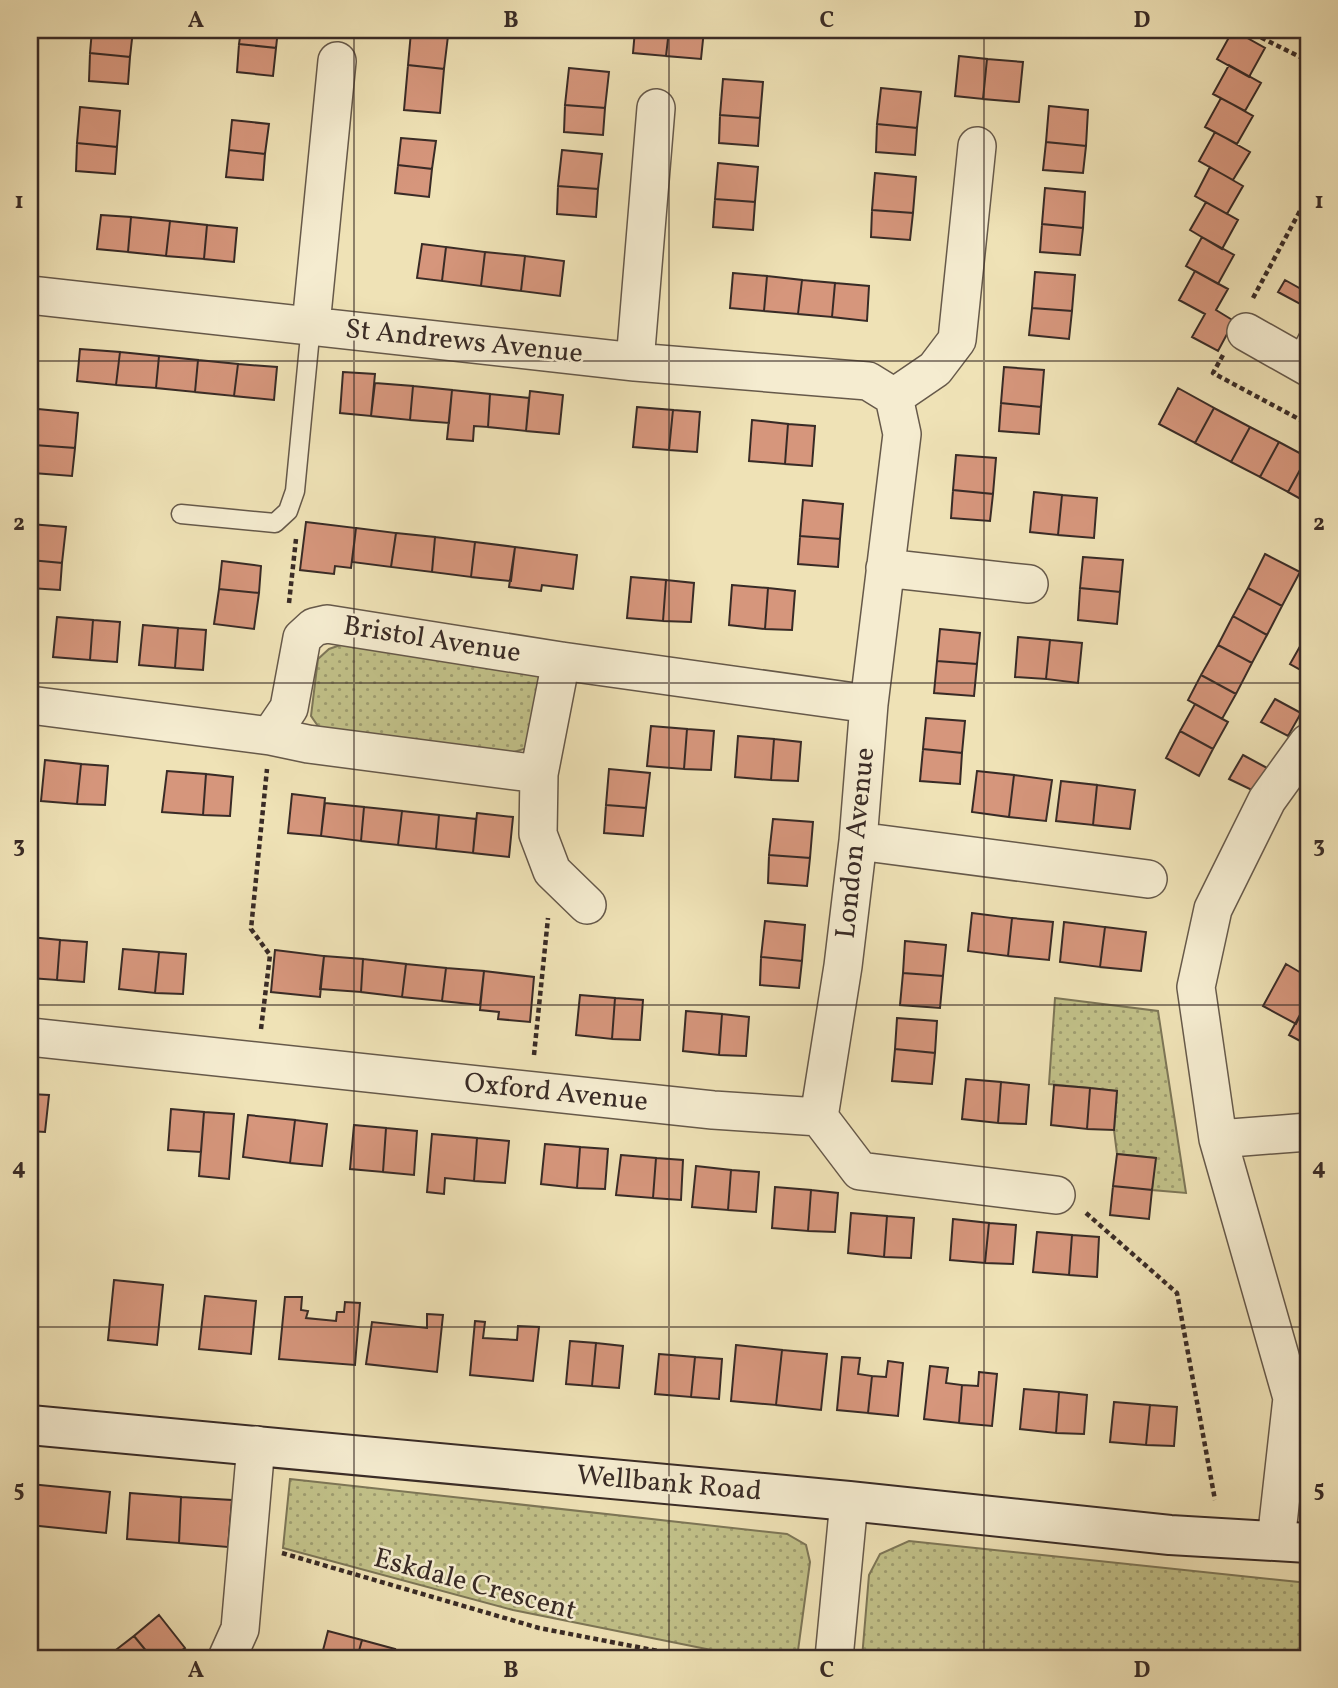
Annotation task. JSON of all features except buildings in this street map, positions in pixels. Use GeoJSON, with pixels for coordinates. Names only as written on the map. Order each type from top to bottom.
{"type":"FeatureCollection","features":[{"type":"Feature","properties":{"kind":"street"},"geometry":{"type":"LineString","coordinates":[[311,325],[337,61]]}},
{"type":"Feature","properties":{"kind":"street"},"geometry":{"type":"LineString","coordinates":[[635,362],[656,108]]}},
{"type":"Feature","properties":{"kind":"street"},"geometry":{"type":"LineString","coordinates":[[894,397],[935,369],[957,340],[977,146]]}},
{"type":"Feature","properties":{"kind":"street","name":"St Andrews Avenue"},"geometry":{"type":"LineString","coordinates":[[30,295],[635,362],[868,381],[894,397]]}},
{"type":"Feature","properties":{"kind":"street"},"geometry":{"type":"LineString","coordinates":[[1246,332],[1304,355]]}},
{"type":"Feature","properties":{"kind":"street","name":"London Avenue"},"geometry":{"type":"LineString","coordinates":[[819,1117],[843,966],[858,841],[869,704],[902,434],[894,397]]}},
{"type":"Feature","properties":{"kind":"street"},"geometry":{"type":"LineString","coordinates":[[885,568],[1029,584]]}},
{"type":"Feature","properties":{"kind":"street","name":"Bristol Avenue"},"geometry":{"type":"LineString","coordinates":[[270,736],[289,708],[302,638],[314,627],[327,624],[561,661],[869,704]]}},
{"type":"Feature","properties":{"kind":"street"},"geometry":{"type":"LineString","coordinates":[[561,661],[539,774],[538,834],[552,872],[587,905]]}},
{"type":"Feature","properties":{"kind":"street"},"geometry":{"type":"LineString","coordinates":[[30,705],[539,774]]}},
{"type":"Feature","properties":{"kind":"street"},"geometry":{"type":"LineString","coordinates":[[1292,1542],[1292,1398],[1218,1139],[1196,987],[1213,909],[1267,800],[1308,743]]}},
{"type":"Feature","properties":{"kind":"street"},"geometry":{"type":"LineString","coordinates":[[858,841],[1148,879]]}},
{"type":"Feature","properties":{"kind":"street","name":"Oxford Avenue"},"geometry":{"type":"LineString","coordinates":[[30,1037],[713,1110],[819,1117]]}},
{"type":"Feature","properties":{"kind":"street"},"geometry":{"type":"LineString","coordinates":[[819,1117],[860,1171],[1056,1195]]}},
{"type":"Feature","properties":{"kind":"street"},"geometry":{"type":"LineString","coordinates":[[1218,1139],[1308,1132]]}},
{"type":"Feature","properties":{"kind":"street","name":"Wellbank Road"},"geometry":{"type":"LineString","coordinates":[[30,1425],[849,1501],[1170,1535],[1292,1542]]}},
{"type":"Feature","properties":{"kind":"street"},"geometry":{"type":"LineString","coordinates":[[227,1658],[240,1629],[256,1444]]}},
{"type":"Feature","properties":{"kind":"street"},"geometry":{"type":"LineString","coordinates":[[834,1658],[849,1501]]}},
{"type":"Feature","properties":{"kind":"lane"},"geometry":{"type":"LineString","coordinates":[[181,514],[275,523],[288,511],[295,491],[311,325]]}},
{"type":"Feature","properties":{"kind":"path"},"geometry":{"type":"LineString","coordinates":[[1246,30],[1308,61]]}},
{"type":"Feature","properties":{"kind":"path"},"geometry":{"type":"LineString","coordinates":[[288,511],[296,538],[288,611],[302,638]]}},
{"type":"Feature","properties":{"kind":"path"},"geometry":{"type":"LineString","coordinates":[[258,1061],[270,955],[251,929],[270,736]]}},
{"type":"Feature","properties":{"kind":"path"},"geometry":{"type":"LineString","coordinates":[[531,1091],[552,872]]}},
{"type":"Feature","properties":{"kind":"path"},"geometry":{"type":"LineString","coordinates":[[1056,1195],[1077,1205],[1177,1293],[1215,1500]]}},
{"type":"Feature","properties":{"kind":"path","name":"Eskdale Crescent"},"geometry":{"type":"LineString","coordinates":[[247,1543],[539,1628],[694,1658]]}},
{"type":"Feature","properties":{"kind":"shaded area"},"geometry":{"type":"Polygon","coordinates":[[[352,641],[541,674],[527,748],[507,754],[325,732],[311,716],[318,659],[329,649],[352,641]]]}},
{"type":"Feature","properties":{"kind":"shaded area"},"geometry":{"type":"Polygon","coordinates":[[[1055,998],[1158,1011],[1186,1193],[1152,1190],[1155,1158],[1117,1154],[1114,1130],[1117,1091],[1049,1084],[1055,998]]]}},
{"type":"Feature","properties":{"kind":"shaded area"},"geometry":{"type":"Polygon","coordinates":[[[290,1479],[787,1534],[806,1545],[810,1562],[797,1658],[751,1658],[513,1610],[283,1548],[290,1479]]]}},
{"type":"Feature","properties":{"kind":"shaded area"},"geometry":{"type":"Polygon","coordinates":[[[909,1541],[1308,1583],[1308,1658],[862,1658],[869,1575],[880,1554],[909,1541]]]}}]}
